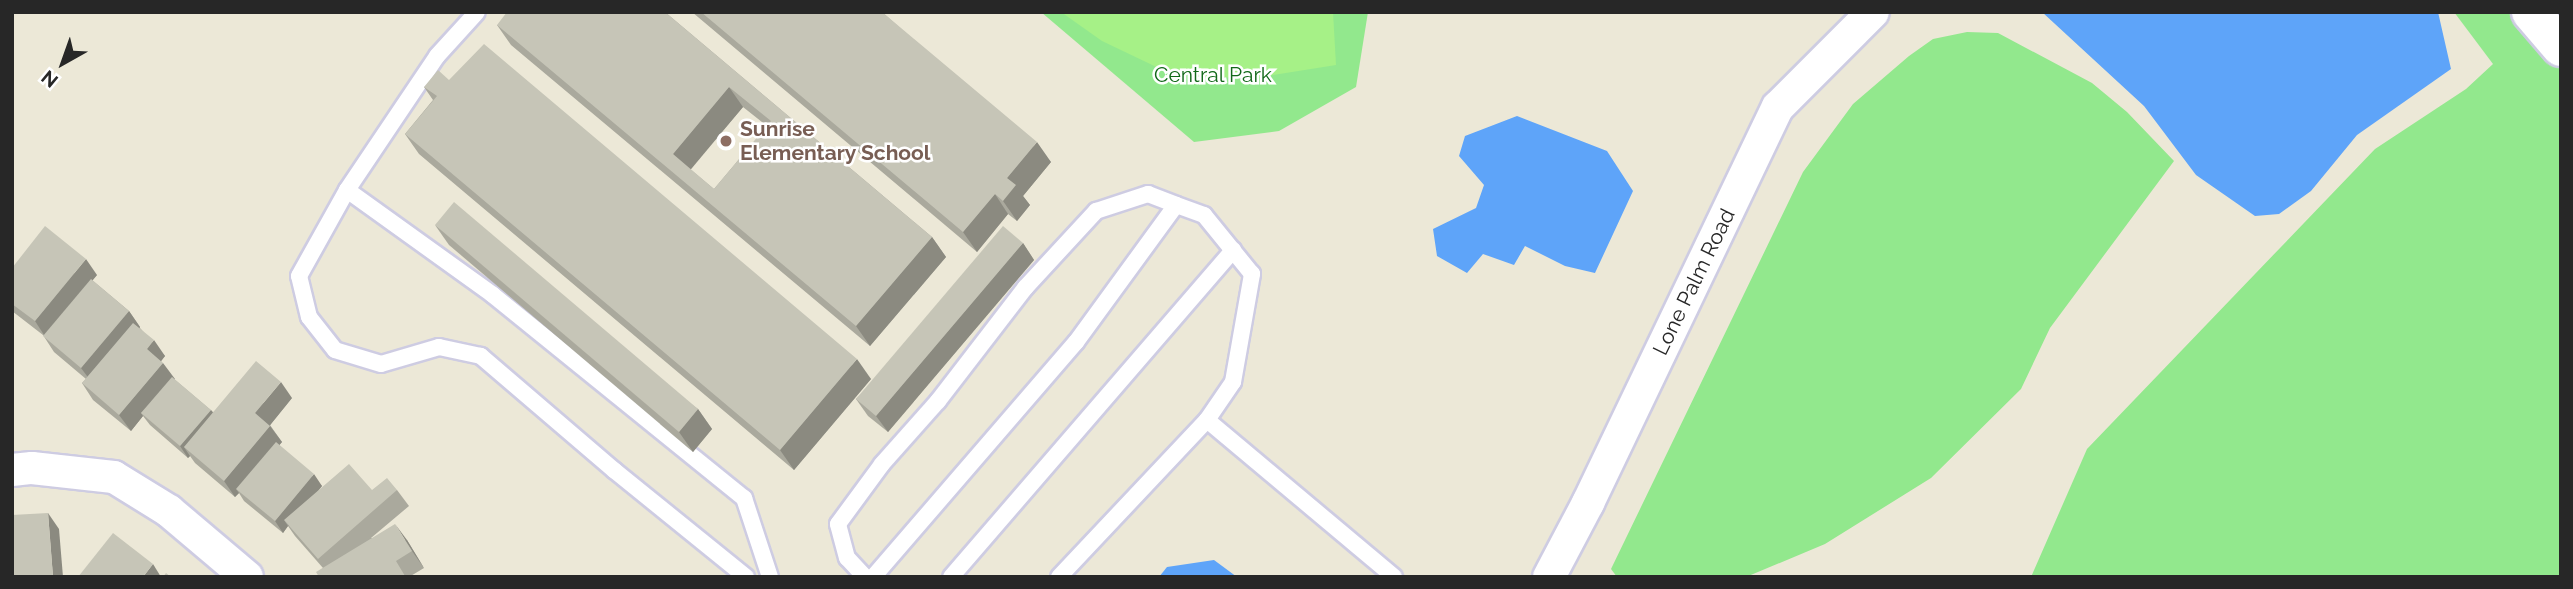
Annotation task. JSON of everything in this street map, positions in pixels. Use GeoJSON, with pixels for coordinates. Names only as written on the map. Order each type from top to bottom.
{"type":"FeatureCollection","features":[{"type":"Feature","properties":{"kind":"street","name":"Lone Palm Road"},"geometry":{"type":"LineString","coordinates":[[1549,577],[1778,107],[1873,12]]}},
{"type":"Feature","properties":{"kind":"street"},"geometry":{"type":"LineString","coordinates":[[2531,12],[2561,47]]}},
{"type":"Feature","properties":{"kind":"street"},"geometry":{"type":"LineString","coordinates":[[12,470],[32,468],[114,477],[169,512],[247,577]]}},
{"type":"Feature","properties":{"kind":"lane"},"geometry":{"type":"LineString","coordinates":[[477,12],[437,56],[347,190],[299,276],[309,317],[335,350],[381,364],[439,347],[481,356],[615,471],[746,577]]}},
{"type":"Feature","properties":{"kind":"lane"},"geometry":{"type":"LineString","coordinates":[[347,190],[493,295],[744,498],[770,577]]}},
{"type":"Feature","properties":{"kind":"lane"},"geometry":{"type":"LineString","coordinates":[[865,577],[847,558],[838,524],[882,464],[938,401],[1025,288],[1096,211],[1147,194],[1204,215],[1252,274],[1233,382],[1207,420],[1059,577]]}},
{"type":"Feature","properties":{"kind":"lane"},"geometry":{"type":"LineString","coordinates":[[873,577],[1076,342],[1176,205]]}},
{"type":"Feature","properties":{"kind":"lane"},"geometry":{"type":"LineString","coordinates":[[951,577],[1233,250]]}},
{"type":"Feature","properties":{"kind":"lane"},"geometry":{"type":"LineString","coordinates":[[1207,420],[1394,577]]}},
{"type":"Feature","properties":{"kind":"green space","name":"Central Park"},"geometry":{"type":"Polygon","coordinates":[[[1041,12],[1368,12],[1356,87],[1279,131],[1194,142],[1041,12]]]}},
{"type":"Feature","properties":{"kind":"green space"},"geometry":{"type":"Polygon","coordinates":[[[1061,12],[1333,12],[1336,65],[1249,79],[1169,73],[1102,41],[1061,12]]]}},
{"type":"Feature","properties":{"kind":"green space"},"geometry":{"type":"Polygon","coordinates":[[[2454,12],[2561,12],[2561,577],[2031,577],[2087,449],[2375,149],[2466,89],[2493,64],[2454,12]]]}},
{"type":"Feature","properties":{"kind":"green space"},"geometry":{"type":"Polygon","coordinates":[[[1967,32],[1998,33],[2092,83],[2127,112],[2174,161],[2050,328],[2021,389],[1931,478],[1825,544],[1746,577],[1617,577],[1611,569],[1803,172],[1853,104],[1909,56],[1933,39],[1967,32]]]}},
{"type":"Feature","properties":{"kind":"water"},"geometry":{"type":"Polygon","coordinates":[[[2042,12],[2438,12],[2451,69],[2357,135],[2311,191],[2279,214],[2255,216],[2196,175],[2144,106],[2042,12]]]}},
{"type":"Feature","properties":{"kind":"water"},"geometry":{"type":"Polygon","coordinates":[[[1517,116],[1607,151],[1633,191],[1595,273],[1565,266],[1525,246],[1514,265],[1483,254],[1467,273],[1437,256],[1433,229],[1476,208],[1484,185],[1459,156],[1465,136],[1517,116]]]}},
{"type":"Feature","properties":{"kind":"water"},"geometry":{"type":"Polygon","coordinates":[[[1214,560],[1237,577],[1159,577],[1167,567],[1214,560]]]}},
{"type":"Feature","properties":{"kind":"building"},"geometry":{"type":"Polygon","coordinates":[[[507,12],[665,12],[932,237],[856,326],[497,25],[507,12]],[[729,87],[673,154],[714,189],[771,121],[729,87]]]}},
{"type":"Feature","properties":{"kind":"building"},"geometry":{"type":"Polygon","coordinates":[[[701,12],[882,12],[1037,142],[1007,178],[1016,185],[1003,201],[995,194],[963,232],[701,12]]]}},
{"type":"Feature","properties":{"kind":"building"},"geometry":{"type":"Polygon","coordinates":[[[484,44],[857,359],[780,450],[405,134],[437,96],[424,87],[438,70],[449,80],[484,44]]]}},
{"type":"Feature","properties":{"kind":"building"},"geometry":{"type":"Polygon","coordinates":[[[454,202],[698,409],[679,432],[435,225],[454,202]]]}},
{"type":"Feature","properties":{"kind":"building"},"geometry":{"type":"Polygon","coordinates":[[[45,226],[86,259],[35,321],[12,304],[12,268],[45,226]]]}},
{"type":"Feature","properties":{"kind":"building"},"geometry":{"type":"Polygon","coordinates":[[[1003,226],[1023,243],[876,416],[856,399],[1003,226]]]}},
{"type":"Feature","properties":{"kind":"building"},"geometry":{"type":"Polygon","coordinates":[[[91,279],[129,311],[81,368],[43,336],[91,279]]]}},
{"type":"Feature","properties":{"kind":"building"},"geometry":{"type":"Polygon","coordinates":[[[133,323],[154,340],[147,349],[163,363],[119,415],[82,383],[133,323]]]}},
{"type":"Feature","properties":{"kind":"building"},"geometry":{"type":"Polygon","coordinates":[[[256,361],[281,382],[255,413],[270,426],[224,481],[184,447],[256,361]]]}},
{"type":"Feature","properties":{"kind":"building"},"geometry":{"type":"Polygon","coordinates":[[[172,377],[211,410],[180,446],[141,413],[172,377]]]}},
{"type":"Feature","properties":{"kind":"building"},"geometry":{"type":"Polygon","coordinates":[[[276,442],[314,474],[275,521],[236,489],[276,442]]]}},
{"type":"Feature","properties":{"kind":"building"},"geometry":{"type":"Polygon","coordinates":[[[349,464],[372,490],[387,478],[397,490],[318,559],[284,520],[349,464]]]}},
{"type":"Feature","properties":{"kind":"building"},"geometry":{"type":"Polygon","coordinates":[[[48,513],[53,577],[12,577],[12,515],[48,513]]]}},
{"type":"Feature","properties":{"kind":"building"},"geometry":{"type":"Polygon","coordinates":[[[395,524],[412,551],[396,561],[405,576],[319,577],[316,572],[395,524]]]}},
{"type":"Feature","properties":{"kind":"building"},"geometry":{"type":"Polygon","coordinates":[[[113,533],[153,564],[143,577],[78,577],[113,533]]]}},
{"type":"Feature","properties":{"kind":"place","name":"Sunrise Elementary School"},"geometry":{"type":"Point","coordinates":[726,141]}}]}
